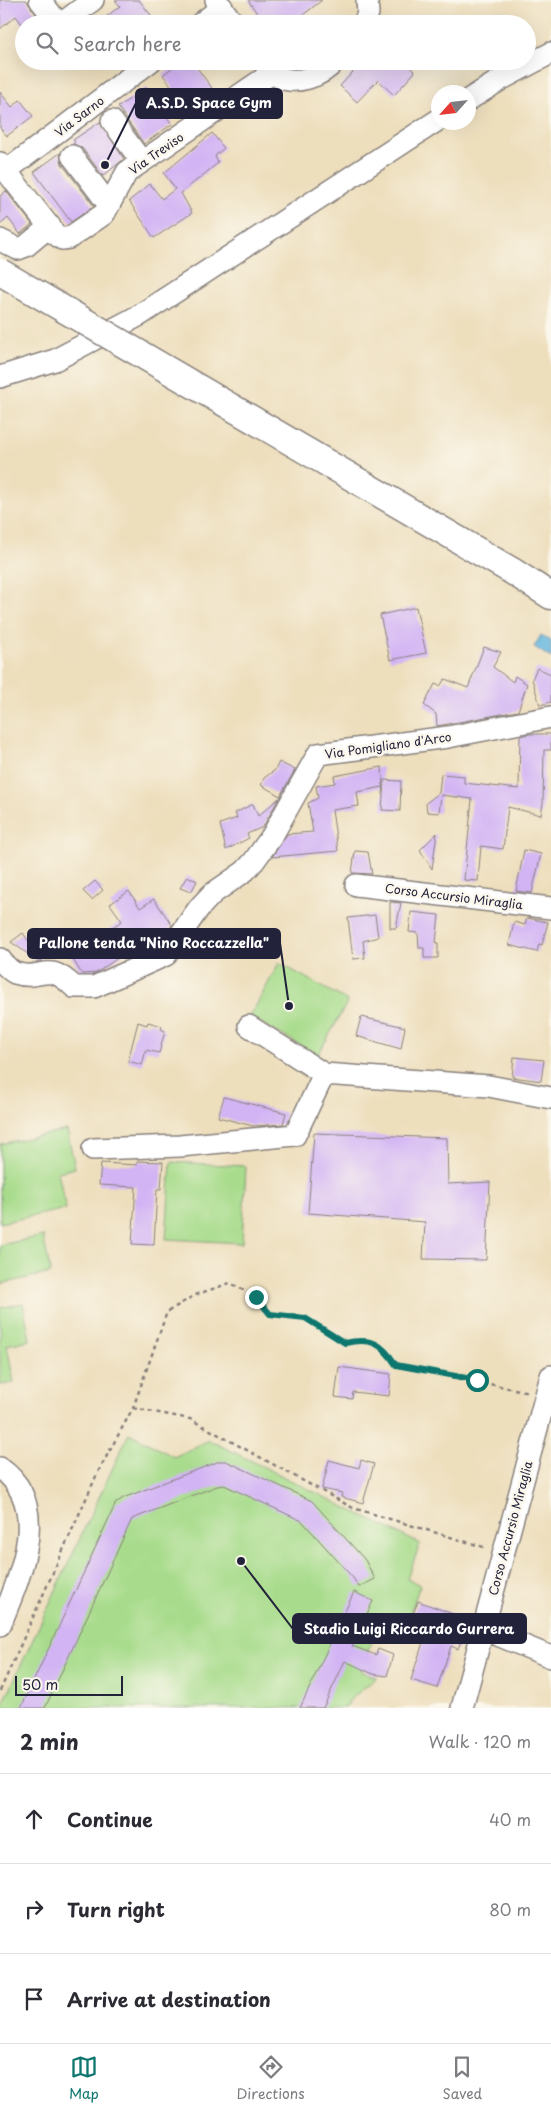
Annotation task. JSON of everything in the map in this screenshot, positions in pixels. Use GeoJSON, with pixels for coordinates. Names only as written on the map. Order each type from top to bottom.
{"type":"FeatureCollection","features":[{"type":"Feature","properties":{"kind":"main road"},"geometry":{"type":"LineString","coordinates":[[0,272],[512,571],[551,596]]}},
{"type":"Feature","properties":{"kind":"street"},"geometry":{"type":"LineString","coordinates":[[40,0],[52,15]]}},
{"type":"Feature","properties":{"kind":"street"},"geometry":{"type":"LineString","coordinates":[[72,15],[93,0]]}},
{"type":"Feature","properties":{"kind":"street"},"geometry":{"type":"LineString","coordinates":[[367,0],[368,15]]}},
{"type":"Feature","properties":{"kind":"street"},"geometry":{"type":"LineString","coordinates":[[536,61],[551,53]]}},
{"type":"Feature","properties":{"kind":"street","name":"Via Sarno"},"geometry":{"type":"LineString","coordinates":[[3,175],[139,70]]}},
{"type":"Feature","properties":{"kind":"street","name":"Via Treviso"},"geometry":{"type":"LineString","coordinates":[[52,230],[62,239],[76,236],[104,214],[127,172],[264,70]]}},
{"type":"Feature","properties":{"kind":"street"},"geometry":{"type":"LineString","coordinates":[[272,70],[287,80],[302,79],[326,70]]}},
{"type":"Feature","properties":{"kind":"street"},"geometry":{"type":"LineString","coordinates":[[476,95],[519,70]]}},
{"type":"Feature","properties":{"kind":"street"},"geometry":{"type":"LineString","coordinates":[[112,121],[142,162]]}},
{"type":"Feature","properties":{"kind":"street"},"geometry":{"type":"LineString","coordinates":[[0,377],[55,360],[140,315],[431,125]]}},
{"type":"Feature","properties":{"kind":"street"},"geometry":{"type":"LineString","coordinates":[[72,156],[109,205]]}},
{"type":"Feature","properties":{"kind":"street"},"geometry":{"type":"LineString","coordinates":[[0,240],[18,249],[52,230],[3,175]]}},
{"type":"Feature","properties":{"kind":"street","name":"Via Pomigliano d'Arco"},"geometry":{"type":"LineString","coordinates":[[0,959],[13,972],[30,975],[50,972],[62,975],[74,987],[94,987],[166,955],[199,908],[212,894],[245,871],[254,861],[272,836],[318,754],[448,737],[551,717]]}},
{"type":"Feature","properties":{"kind":"street","name":"Corso Accursio Miraglia"},"geometry":{"type":"LineString","coordinates":[[356,885],[551,908]]}},
{"type":"Feature","properties":{"kind":"street"},"geometry":{"type":"LineString","coordinates":[[249,1026],[324,1074],[489,1086],[551,1098]]}},
{"type":"Feature","properties":{"kind":"street"},"geometry":{"type":"LineString","coordinates":[[94,1149],[180,1146],[295,1135],[324,1074]]}},
{"type":"Feature","properties":{"kind":"street","name":"Corso Accursio Miraglia"},"geometry":{"type":"LineString","coordinates":[[462,1708],[547,1400]]}},
{"type":"Feature","properties":{"kind":"street"},"geometry":{"type":"LineString","coordinates":[[0,1468],[22,1490],[29,1517],[26,1549],[0,1626]]}},
{"type":"Feature","properties":{"kind":"street"},"geometry":{"type":"LineString","coordinates":[[483,1629],[551,1657]]}},
{"type":"Feature","properties":{"kind":"path"},"geometry":{"type":"LineString","coordinates":[[0,1691],[98,1472],[133,1408],[167,1312],[195,1295],[230,1283],[256,1297],[270,1314],[305,1318],[345,1343],[362,1339],[386,1349],[396,1365],[477,1380],[547,1400]]}},
{"type":"Feature","properties":{"kind":"path"},"geometry":{"type":"LineString","coordinates":[[133,1408],[190,1419],[353,1508],[504,1552]]}},
{"type":"Feature","properties":{"kind":"green space"},"geometry":{"type":"Polygon","coordinates":[[[279,963],[348,1001],[318,1055],[250,1017],[279,963]]]}},
{"type":"Feature","properties":{"kind":"green space"},"geometry":{"type":"Polygon","coordinates":[[[67,1130],[75,1168],[58,1172],[66,1209],[0,1223],[0,1144],[67,1130]]]}},
{"type":"Feature","properties":{"kind":"green space"},"geometry":{"type":"Polygon","coordinates":[[[171,1162],[246,1166],[242,1243],[166,1239],[171,1162]]]}},
{"type":"Feature","properties":{"kind":"green space"},"geometry":{"type":"Polygon","coordinates":[[[43,1236],[51,1273],[0,1284],[0,1245],[43,1236]]]}},
{"type":"Feature","properties":{"kind":"green space"},"geometry":{"type":"Polygon","coordinates":[[[23,1303],[30,1340],[7,1345],[14,1383],[0,1385],[0,1308],[23,1303]]]}},
{"type":"Feature","properties":{"kind":"green space"},"geometry":{"type":"Polygon","coordinates":[[[129,1433],[174,1457],[209,1440],[420,1544],[407,1579],[420,1585],[405,1627],[379,1620],[361,1671],[377,1677],[350,1700],[346,1708],[1,1708],[129,1433]]]}},
{"type":"Feature","properties":{"kind":"water"},"geometry":{"type":"Polygon","coordinates":[[[541,635],[551,641],[551,658],[534,647],[541,635]]]}},
{"type":"Feature","properties":{"kind":"building"},"geometry":{"type":"Polygon","coordinates":[[[0,0],[26,0],[37,15],[15,15],[0,29],[0,0]]]}},
{"type":"Feature","properties":{"kind":"building"},"geometry":{"type":"Polygon","coordinates":[[[115,0],[139,0],[151,15],[108,15],[120,6],[115,0]]]}},
{"type":"Feature","properties":{"kind":"building"},"geometry":{"type":"Polygon","coordinates":[[[248,0],[322,0],[303,15],[258,15],[248,0]]]}},
{"type":"Feature","properties":{"kind":"building"},"geometry":{"type":"Polygon","coordinates":[[[169,70],[199,70],[212,88],[187,107],[163,75],[169,70]]]}},
{"type":"Feature","properties":{"kind":"building"},"geometry":{"type":"Polygon","coordinates":[[[355,70],[413,70],[415,72],[394,95],[378,80],[357,102],[340,86],[355,70]]]}},
{"type":"Feature","properties":{"kind":"building"},"geometry":{"type":"Polygon","coordinates":[[[146,88],[172,124],[144,144],[118,107],[146,88]]]}},
{"type":"Feature","properties":{"kind":"building"},"geometry":{"type":"Polygon","coordinates":[[[0,92],[12,107],[20,100],[33,116],[7,136],[0,128],[0,92]]]}},
{"type":"Feature","properties":{"kind":"building"},"geometry":{"type":"Polygon","coordinates":[[[100,122],[124,159],[103,176],[82,148],[73,144],[75,142],[73,140],[100,122]]]}},
{"type":"Feature","properties":{"kind":"building"},"geometry":{"type":"Polygon","coordinates":[[[212,133],[224,148],[215,156],[218,163],[181,193],[192,213],[154,238],[129,201],[150,184],[162,199],[175,189],[164,173],[212,133]]]}},
{"type":"Feature","properties":{"kind":"building"},"geometry":{"type":"Polygon","coordinates":[[[60,153],[62,164],[94,206],[71,222],[34,172],[60,153]]]}},
{"type":"Feature","properties":{"kind":"building"},"geometry":{"type":"Polygon","coordinates":[[[6,191],[32,224],[20,234],[8,218],[0,225],[0,196],[6,191]]]}},
{"type":"Feature","properties":{"kind":"building"},"geometry":{"type":"Polygon","coordinates":[[[416,607],[426,653],[390,660],[380,615],[416,607]]]}},
{"type":"Feature","properties":{"kind":"building"},"geometry":{"type":"Polygon","coordinates":[[[484,647],[501,652],[493,667],[513,682],[515,676],[527,684],[518,711],[437,726],[436,714],[424,705],[435,684],[440,686],[445,679],[468,688],[484,647]]]}},
{"type":"Feature","properties":{"kind":"building"},"geometry":{"type":"Polygon","coordinates":[[[537,668],[551,674],[551,702],[540,705],[532,679],[537,668]]]}},
{"type":"Feature","properties":{"kind":"building"},"geometry":{"type":"Polygon","coordinates":[[[551,734],[551,750],[544,750],[541,815],[508,807],[503,849],[481,846],[478,881],[464,880],[472,799],[441,795],[439,813],[427,812],[426,803],[439,793],[441,774],[464,776],[464,783],[519,789],[520,736],[551,734]]]}},
{"type":"Feature","properties":{"kind":"building"},"geometry":{"type":"Polygon","coordinates":[[[279,762],[295,770],[280,796],[261,785],[264,778],[275,770],[279,762]]]}},
{"type":"Feature","properties":{"kind":"building"},"geometry":{"type":"Polygon","coordinates":[[[382,767],[383,787],[357,792],[359,806],[332,810],[338,851],[272,857],[287,834],[313,832],[308,803],[318,798],[316,786],[335,783],[334,776],[382,767]]]}},
{"type":"Feature","properties":{"kind":"building"},"geometry":{"type":"Polygon","coordinates":[[[384,780],[401,781],[400,811],[382,810],[384,780]]]}},
{"type":"Feature","properties":{"kind":"building"},"geometry":{"type":"Polygon","coordinates":[[[279,798],[263,827],[247,834],[249,838],[226,850],[220,824],[237,818],[235,813],[253,804],[258,816],[279,798]]]}},
{"type":"Feature","properties":{"kind":"building"},"geometry":{"type":"Polygon","coordinates":[[[437,833],[432,869],[420,850],[437,833]]]}},
{"type":"Feature","properties":{"kind":"building"},"geometry":{"type":"Polygon","coordinates":[[[524,850],[541,854],[532,893],[516,891],[524,850]]]}},
{"type":"Feature","properties":{"kind":"building"},"geometry":{"type":"Polygon","coordinates":[[[355,851],[368,852],[372,874],[352,873],[355,851]]]}},
{"type":"Feature","properties":{"kind":"building"},"geometry":{"type":"Polygon","coordinates":[[[187,876],[197,881],[191,892],[180,888],[187,876]]]}},
{"type":"Feature","properties":{"kind":"building"},"geometry":{"type":"Polygon","coordinates":[[[95,881],[103,890],[92,900],[83,891],[95,881]]]}},
{"type":"Feature","properties":{"kind":"building"},"geometry":{"type":"Polygon","coordinates":[[[129,891],[140,908],[154,899],[172,925],[167,933],[156,939],[151,932],[96,973],[82,974],[70,955],[122,921],[110,904],[129,891]]]}},
{"type":"Feature","properties":{"kind":"building"},"geometry":{"type":"Polygon","coordinates":[[[390,902],[401,903],[396,928],[390,928],[390,902]]]}},
{"type":"Feature","properties":{"kind":"building"},"geometry":{"type":"Polygon","coordinates":[[[411,912],[439,915],[436,943],[438,943],[438,958],[424,958],[424,948],[419,948],[418,933],[409,932],[411,912]]]}},
{"type":"Feature","properties":{"kind":"building"},"geometry":{"type":"Polygon","coordinates":[[[375,915],[378,937],[363,941],[365,958],[353,959],[348,918],[375,915]]]}},
{"type":"Feature","properties":{"kind":"building"},"geometry":{"type":"Polygon","coordinates":[[[527,918],[548,922],[542,945],[539,944],[537,952],[509,945],[514,922],[525,925],[527,918]]]}},
{"type":"Feature","properties":{"kind":"building"},"geometry":{"type":"Polygon","coordinates":[[[23,933],[42,961],[38,961],[11,942],[23,933]]]}},
{"type":"Feature","properties":{"kind":"building"},"geometry":{"type":"Polygon","coordinates":[[[361,1017],[405,1027],[401,1049],[356,1036],[361,1017]]]}},
{"type":"Feature","properties":{"kind":"building"},"geometry":{"type":"Polygon","coordinates":[[[138,1022],[147,1025],[148,1022],[162,1026],[161,1029],[165,1031],[159,1053],[146,1050],[142,1065],[128,1061],[138,1022]]]}},
{"type":"Feature","properties":{"kind":"building"},"geometry":{"type":"Polygon","coordinates":[[[514,1057],[544,1060],[541,1081],[512,1077],[514,1057]]]}},
{"type":"Feature","properties":{"kind":"building"},"geometry":{"type":"Polygon","coordinates":[[[224,1097],[286,1113],[283,1124],[253,1126],[218,1117],[224,1097]]]}},
{"type":"Feature","properties":{"kind":"building"},"geometry":{"type":"Polygon","coordinates":[[[314,1133],[447,1138],[448,1184],[490,1182],[486,1260],[423,1259],[425,1222],[308,1213],[314,1133]]]}},
{"type":"Feature","properties":{"kind":"building"},"geometry":{"type":"Polygon","coordinates":[[[137,1161],[163,1162],[161,1189],[157,1189],[154,1245],[132,1244],[136,1187],[99,1185],[101,1163],[137,1165],[137,1161]]]}},
{"type":"Feature","properties":{"kind":"building"},"geometry":{"type":"Polygon","coordinates":[[[339,1367],[391,1374],[389,1396],[353,1392],[352,1399],[335,1397],[339,1367]]]}},
{"type":"Feature","properties":{"kind":"building"},"geometry":{"type":"Polygon","coordinates":[[[329,1460],[359,1468],[361,1460],[374,1464],[363,1503],[341,1497],[342,1493],[322,1489],[329,1460]]]}},
{"type":"Feature","properties":{"kind":"building"},"geometry":{"type":"Polygon","coordinates":[[[220,1461],[226,1461],[312,1501],[365,1560],[375,1579],[359,1587],[302,1521],[224,1485],[217,1486],[132,1519],[45,1708],[21,1708],[116,1503],[123,1498],[220,1461]]]}},
{"type":"Feature","properties":{"kind":"building"},"geometry":{"type":"Polygon","coordinates":[[[354,1592],[373,1601],[352,1646],[376,1655],[378,1649],[393,1655],[387,1676],[373,1674],[345,1661],[323,1708],[300,1708],[354,1592]]]}},
{"type":"Feature","properties":{"kind":"building"},"geometry":{"type":"Polygon","coordinates":[[[418,1601],[469,1620],[458,1649],[451,1646],[437,1688],[411,1680],[425,1636],[407,1629],[418,1601]]]}},
{"type":"Feature","properties":{"kind":"place","name":"A.S.D. Space Gym"},"geometry":{"type":"Point","coordinates":[105,165]}},
{"type":"Feature","properties":{"kind":"place","name":"Pallone tenda \"Nino Roccazzella\""},"geometry":{"type":"Point","coordinates":[289,1006]}},
{"type":"Feature","properties":{"kind":"place","name":"Stadio Luigi Riccardo Gurrera"},"geometry":{"type":"Point","coordinates":[241,1561]}},
{"type":"Feature","properties":{"kind":"route"},"geometry":{"type":"LineString","coordinates":[[256,1297],[270,1314],[305,1318],[345,1343],[362,1339],[386,1349],[396,1365],[477,1380]]}}]}
